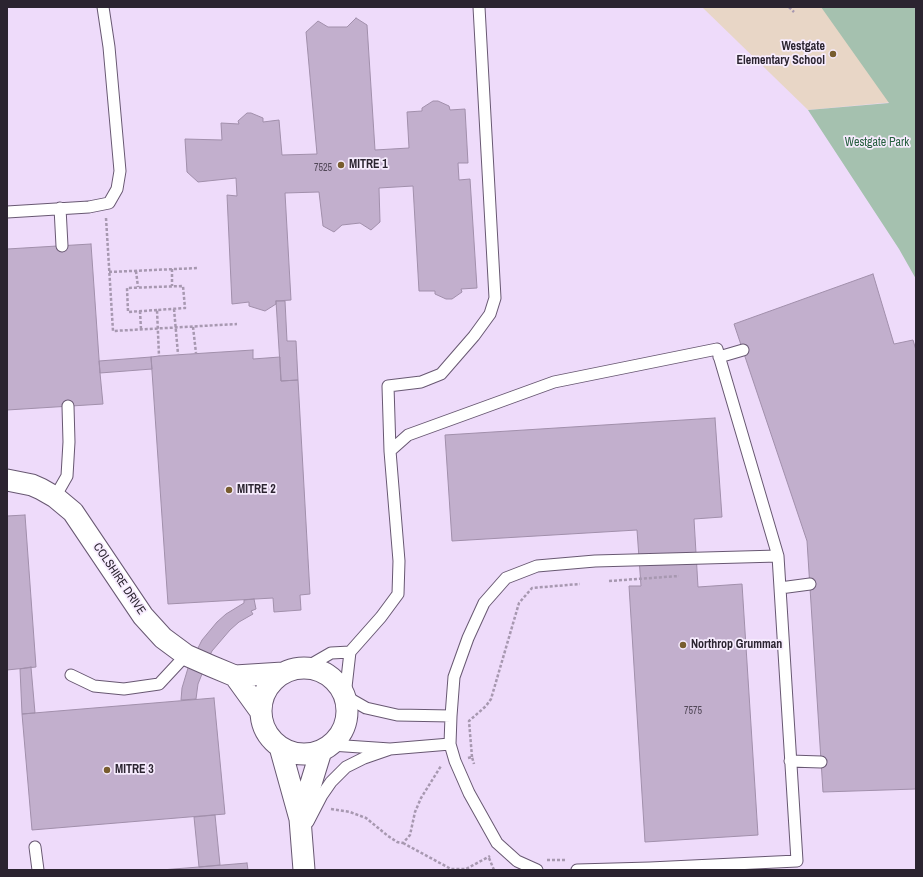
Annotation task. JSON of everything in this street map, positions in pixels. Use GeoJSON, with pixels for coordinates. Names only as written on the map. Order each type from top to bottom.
{"type":"FeatureCollection","features":[{"type":"Feature","properties":{"kind":"street","name":"COLSHIRE DRIVE"},"geometry":{"type":"LineString","coordinates":[[7,480],[32,485],[55,497],[73,512],[143,616],[163,638],[186,655],[235,676],[283,673],[294,669],[305,668],[318,670],[329,676],[338,685],[345,696],[347,710],[346,723],[340,735],[326,748],[308,754],[294,753],[280,747],[270,738],[263,726],[261,712],[262,700],[266,689],[283,673]]}},
{"type":"Feature","properties":{"kind":"street","name":"COLSHIRE DRIVE"},"geometry":{"type":"LineString","coordinates":[[235,676],[261,712]]}},
{"type":"Feature","properties":{"kind":"street","name":"COLSHIRE DRIVE"},"geometry":{"type":"LineString","coordinates":[[280,747],[301,827],[304,870]]}},
{"type":"Feature","properties":{"kind":"street","name":"COLSHIRE DRIVE"},"geometry":{"type":"LineString","coordinates":[[301,827],[326,748]]}},
{"type":"Feature","properties":{"kind":"lane"},"geometry":{"type":"LineString","coordinates":[[7,212],[89,207],[109,203],[117,189],[120,171],[110,47],[103,7]]}},
{"type":"Feature","properties":{"kind":"lane"},"geometry":{"type":"LineString","coordinates":[[451,716],[397,715],[366,708],[345,696],[350,652],[381,617],[398,594],[399,561],[390,451],[388,386],[421,382],[440,374],[474,336],[490,314],[495,298],[478,7]]}},
{"type":"Feature","properties":{"kind":"lane"},"geometry":{"type":"LineString","coordinates":[[60,208],[62,246]]}},
{"type":"Feature","properties":{"kind":"lane"},"geometry":{"type":"LineString","coordinates":[[390,451],[408,435],[554,382],[717,349],[778,556],[797,861],[666,869],[577,870]]}},
{"type":"Feature","properties":{"kind":"lane"},"geometry":{"type":"LineString","coordinates":[[719,357],[743,350]]}},
{"type":"Feature","properties":{"kind":"lane"},"geometry":{"type":"LineString","coordinates":[[55,497],[67,476],[68,406]]}},
{"type":"Feature","properties":{"kind":"lane"},"geometry":{"type":"LineString","coordinates":[[537,870],[517,861],[497,843],[470,794],[455,761],[450,744],[454,677],[468,638],[484,603],[506,578],[537,566],[595,561],[778,556]]}},
{"type":"Feature","properties":{"kind":"lane"},"geometry":{"type":"LineString","coordinates":[[780,588],[810,584]]}},
{"type":"Feature","properties":{"kind":"lane"},"geometry":{"type":"LineString","coordinates":[[305,668],[331,653],[350,652]]}},
{"type":"Feature","properties":{"kind":"lane"},"geometry":{"type":"LineString","coordinates":[[71,675],[94,686],[124,689],[159,684],[186,655]]}},
{"type":"Feature","properties":{"kind":"lane"},"geometry":{"type":"LineString","coordinates":[[326,748],[390,749],[450,744]]}},
{"type":"Feature","properties":{"kind":"lane"},"geometry":{"type":"LineString","coordinates":[[301,827],[331,782],[346,767],[364,758],[390,749]]}},
{"type":"Feature","properties":{"kind":"lane"},"geometry":{"type":"LineString","coordinates":[[790,761],[821,762]]}},
{"type":"Feature","properties":{"kind":"lane"},"geometry":{"type":"LineString","coordinates":[[35,847],[38,870]]}},
{"type":"Feature","properties":{"kind":"path"},"geometry":{"type":"LineString","coordinates":[[789,7],[794,12]]}},
{"type":"Feature","properties":{"kind":"path"},"geometry":{"type":"LineString","coordinates":[[105,203],[113,331],[237,324]]}},
{"type":"Feature","properties":{"kind":"path"},"geometry":{"type":"LineString","coordinates":[[109,272],[198,268]]}},
{"type":"Feature","properties":{"kind":"path"},"geometry":{"type":"LineString","coordinates":[[172,269],[172,286]]}},
{"type":"Feature","properties":{"kind":"path"},"geometry":{"type":"LineString","coordinates":[[136,271],[138,287]]}},
{"type":"Feature","properties":{"kind":"path"},"geometry":{"type":"LineString","coordinates":[[172,286],[184,286],[185,308],[128,312],[127,288],[172,286]]}},
{"type":"Feature","properties":{"kind":"path"},"geometry":{"type":"LineString","coordinates":[[174,309],[178,354]]}},
{"type":"Feature","properties":{"kind":"path"},"geometry":{"type":"LineString","coordinates":[[157,310],[159,356]]}},
{"type":"Feature","properties":{"kind":"path"},"geometry":{"type":"LineString","coordinates":[[140,311],[141,329]]}},
{"type":"Feature","properties":{"kind":"path"},"geometry":{"type":"LineString","coordinates":[[193,327],[196,354]]}},
{"type":"Feature","properties":{"kind":"path"},"geometry":{"type":"LineString","coordinates":[[609,581],[682,575]]}},
{"type":"Feature","properties":{"kind":"path"},"geometry":{"type":"LineString","coordinates":[[476,771],[472,757],[469,721],[486,706],[491,699],[519,603],[532,588],[580,584]]}},
{"type":"Feature","properties":{"kind":"path"},"geometry":{"type":"LineString","coordinates":[[403,843],[410,835],[415,812],[421,798],[442,765],[472,757]]}},
{"type":"Feature","properties":{"kind":"path"},"geometry":{"type":"LineString","coordinates":[[317,803],[333,810],[350,812],[366,818],[392,839],[403,843],[451,869],[466,869],[489,858],[500,846]]}},
{"type":"Feature","properties":{"kind":"path"},"geometry":{"type":"LineString","coordinates":[[489,858],[494,870]]}},
{"type":"Feature","properties":{"kind":"path"},"geometry":{"type":"LineString","coordinates":[[541,858],[547,860],[567,860]]}},
{"type":"Feature","properties":{"kind":"shaded area","name":"Westgate Elementary School"},"geometry":{"type":"Polygon","coordinates":[[[702,7],[916,7],[916,100],[808,110],[702,7]]]}},
{"type":"Feature","properties":{"kind":"green space","name":"Westgate Park"},"geometry":{"type":"Polygon","coordinates":[[[821,7],[916,7],[916,279],[899,249],[808,110],[889,103],[821,7]]]}},
{"type":"Feature","properties":{"kind":"building"},"geometry":{"type":"Polygon","coordinates":[[[356,18],[367,25],[375,150],[409,148],[407,112],[422,111],[422,108],[433,101],[438,101],[449,106],[450,110],[465,109],[468,163],[458,163],[459,180],[470,179],[477,288],[461,289],[462,292],[452,299],[446,299],[435,294],[435,291],[419,291],[413,186],[379,188],[380,222],[371,230],[360,223],[342,225],[334,232],[323,226],[319,192],[285,193],[291,300],[276,301],[276,304],[265,311],[249,306],[249,302],[232,304],[227,195],[237,196],[236,178],[198,182],[187,172],[185,139],[222,140],[221,123],[239,124],[238,121],[247,113],[251,113],[263,118],[263,122],[279,120],[282,155],[317,154],[306,32],[318,21],[328,27],[347,27],[356,18]]]}},
{"type":"Feature","properties":{"kind":"building"},"geometry":{"type":"Polygon","coordinates":[[[91,244],[103,404],[7,410],[7,249],[91,244]]]}},
{"type":"Feature","properties":{"kind":"building"},"geometry":{"type":"Polygon","coordinates":[[[873,274],[894,344],[913,340],[916,350],[916,789],[823,792],[807,541],[734,324],[873,274]]]}},
{"type":"Feature","properties":{"kind":"building"},"geometry":{"type":"Polygon","coordinates":[[[276,301],[285,301],[287,341],[296,341],[298,380],[281,381],[276,301]]]}},
{"type":"Feature","properties":{"kind":"building"},"geometry":{"type":"Polygon","coordinates":[[[253,350],[253,359],[280,357],[281,381],[298,380],[310,594],[300,595],[301,610],[274,612],[273,598],[168,604],[151,357],[253,350]]]}},
{"type":"Feature","properties":{"kind":"building"},"geometry":{"type":"Polygon","coordinates":[[[151,357],[152,369],[100,373],[99,361],[151,357]]]}},
{"type":"Feature","properties":{"kind":"building"},"geometry":{"type":"Polygon","coordinates":[[[715,418],[722,517],[694,519],[698,587],[742,584],[758,835],[645,842],[629,586],[641,586],[637,530],[452,541],[445,435],[715,418]]]}},
{"type":"Feature","properties":{"kind":"building"},"geometry":{"type":"Polygon","coordinates":[[[25,515],[36,667],[7,670],[7,516],[25,515]]]}},
{"type":"Feature","properties":{"kind":"building"},"geometry":{"type":"Polygon","coordinates":[[[254,599],[256,609],[251,611],[253,614],[239,622],[230,630],[212,651],[198,684],[196,699],[181,700],[182,688],[188,668],[202,640],[226,614],[244,603],[244,600],[254,599]]]}},
{"type":"Feature","properties":{"kind":"building"},"geometry":{"type":"Polygon","coordinates":[[[31,667],[35,713],[22,714],[20,669],[31,667]]]}},
{"type":"Feature","properties":{"kind":"building"},"geometry":{"type":"Polygon","coordinates":[[[214,698],[225,814],[32,830],[22,714],[214,698]]]}},
{"type":"Feature","properties":{"kind":"building"},"geometry":{"type":"Polygon","coordinates":[[[215,815],[220,865],[199,867],[194,817],[215,815]]]}},
{"type":"Feature","properties":{"kind":"building"},"geometry":{"type":"Polygon","coordinates":[[[247,863],[248,870],[161,870],[199,867],[247,863]]]}},
{"type":"Feature","properties":{"kind":"place","name":"Westgate Elementary School"},"geometry":{"type":"Point","coordinates":[833,54]}},
{"type":"Feature","properties":{"kind":"place","name":"MITRE 1"},"geometry":{"type":"Point","coordinates":[341,165]}},
{"type":"Feature","properties":{"kind":"place","name":"MITRE 2"},"geometry":{"type":"Point","coordinates":[229,490]}},
{"type":"Feature","properties":{"kind":"place","name":"Northrop Grumman"},"geometry":{"type":"Point","coordinates":[683,645]}},
{"type":"Feature","properties":{"kind":"place","name":"MITRE 3"},"geometry":{"type":"Point","coordinates":[107,770]}}]}
